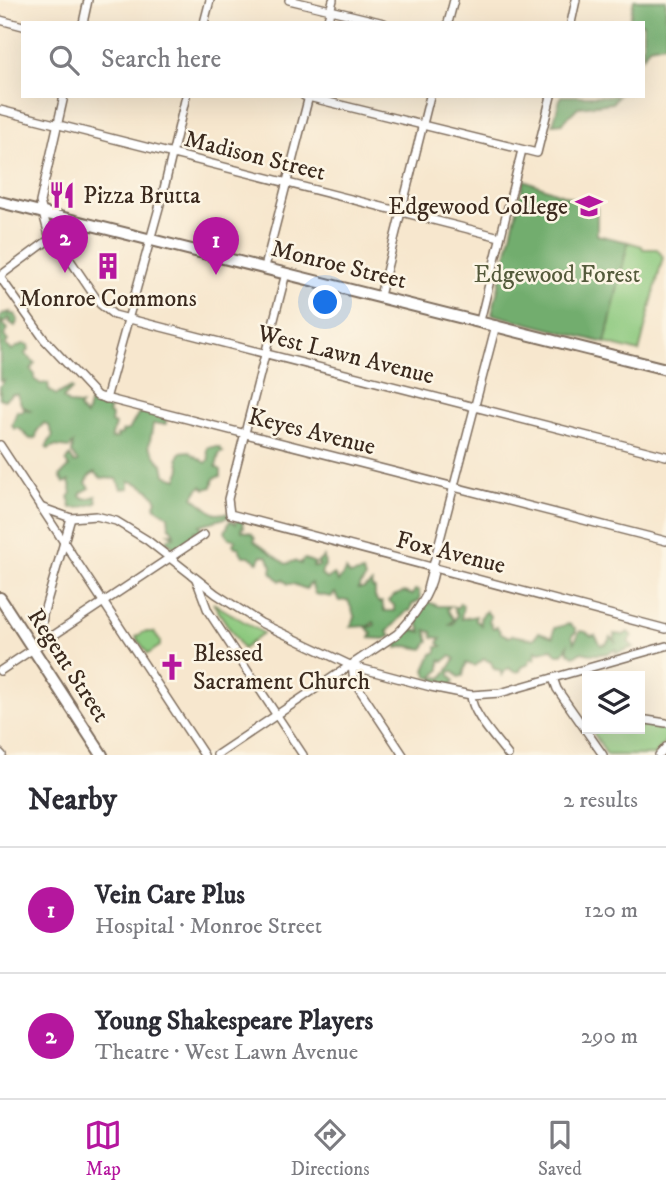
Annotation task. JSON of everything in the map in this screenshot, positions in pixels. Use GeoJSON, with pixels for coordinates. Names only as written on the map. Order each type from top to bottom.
{"type":"FeatureCollection","features":[{"type":"Feature","properties":{"kind":"main road","name":"Monroe Street"},"geometry":{"type":"LineString","coordinates":[[0,202],[666,369]]}},
{"type":"Feature","properties":{"kind":"main road","name":"Regent Street"},"geometry":{"type":"LineString","coordinates":[[0,598],[102,755]]}},
{"type":"Feature","properties":{"kind":"street"},"geometry":{"type":"LineString","coordinates":[[83,21],[88,0]]}},
{"type":"Feature","properties":{"kind":"street"},"geometry":{"type":"LineString","coordinates":[[205,21],[210,0]]}},
{"type":"Feature","properties":{"kind":"street"},"geometry":{"type":"LineString","coordinates":[[289,0],[376,21]]}},
{"type":"Feature","properties":{"kind":"street"},"geometry":{"type":"LineString","coordinates":[[327,21],[333,0]]}},
{"type":"Feature","properties":{"kind":"street"},"geometry":{"type":"LineString","coordinates":[[449,21],[454,0]]}},
{"type":"Feature","properties":{"kind":"street"},"geometry":{"type":"LineString","coordinates":[[571,21],[576,0]]}},
{"type":"Feature","properties":{"kind":"street"},"geometry":{"type":"LineString","coordinates":[[0,20],[21,25]]}},
{"type":"Feature","properties":{"kind":"street"},"geometry":{"type":"LineString","coordinates":[[0,277],[50,239],[40,202],[64,98]]}},
{"type":"Feature","properties":{"kind":"street"},"geometry":{"type":"LineString","coordinates":[[106,399],[151,238],[186,98]]}},
{"type":"Feature","properties":{"kind":"street"},"geometry":{"type":"LineString","coordinates":[[265,267],[307,98]]}},
{"type":"Feature","properties":{"kind":"street"},"geometry":{"type":"LineString","coordinates":[[311,98],[537,153],[551,98]]}},
{"type":"Feature","properties":{"kind":"street"},"geometry":{"type":"LineString","coordinates":[[380,296],[429,98]]}},
{"type":"Feature","properties":{"kind":"street","name":"Madison Street"},"geometry":{"type":"LineString","coordinates":[[0,110],[500,237]]}},
{"type":"Feature","properties":{"kind":"street"},"geometry":{"type":"LineString","coordinates":[[480,321],[522,150]]}},
{"type":"Feature","properties":{"kind":"street","name":"West Lawn Avenue"},"geometry":{"type":"LineString","coordinates":[[50,239],[66,254],[102,306],[114,315],[666,456]]}},
{"type":"Feature","properties":{"kind":"street"},"geometry":{"type":"LineString","coordinates":[[246,434],[286,272]]}},
{"type":"Feature","properties":{"kind":"street","name":"Keyes Avenue"},"geometry":{"type":"LineString","coordinates":[[0,277],[33,326],[56,353],[93,393],[106,399],[666,541]]}},
{"type":"Feature","properties":{"kind":"street"},"geometry":{"type":"LineString","coordinates":[[217,755],[368,655],[403,628],[419,607],[431,584],[496,326]]}},
{"type":"Feature","properties":{"kind":"street","name":"Fox Avenue"},"geometry":{"type":"LineString","coordinates":[[246,434],[228,501],[228,512],[237,518],[666,629]]}},
{"type":"Feature","properties":{"kind":"street"},"geometry":{"type":"LineString","coordinates":[[1,449],[204,755]]}},
{"type":"Feature","properties":{"kind":"street"},"geometry":{"type":"LineString","coordinates":[[40,506],[71,517],[96,516],[116,521],[134,531],[216,594],[261,623],[352,666],[471,695],[508,692],[666,646]]}},
{"type":"Feature","properties":{"kind":"street"},"geometry":{"type":"LineString","coordinates":[[48,639],[42,627],[43,615],[71,517]]}},
{"type":"Feature","properties":{"kind":"street"},"geometry":{"type":"LineString","coordinates":[[0,671],[204,535]]}},
{"type":"Feature","properties":{"kind":"street"},"geometry":{"type":"LineString","coordinates":[[195,578],[208,611],[303,755]]}},
{"type":"Feature","properties":{"kind":"street"},"geometry":{"type":"LineString","coordinates":[[352,666],[354,681],[403,755]]}},
{"type":"Feature","properties":{"kind":"street"},"geometry":{"type":"LineString","coordinates":[[553,678],[557,690],[582,718]]}},
{"type":"Feature","properties":{"kind":"street"},"geometry":{"type":"LineString","coordinates":[[471,695],[471,703],[477,713],[508,755]]}},
{"type":"Feature","properties":{"kind":"street"},"geometry":{"type":"LineString","coordinates":[[645,720],[666,723]]}},
{"type":"Feature","properties":{"kind":"street"},"geometry":{"type":"LineString","coordinates":[[592,734],[603,755]]}},
{"type":"Feature","properties":{"kind":"street"},"geometry":{"type":"LineString","coordinates":[[659,755],[666,747]]}},
{"type":"Feature","properties":{"kind":"green space"},"geometry":{"type":"Polygon","coordinates":[[[634,0],[666,0],[666,44],[649,47],[645,54],[645,21],[629,21],[634,0]]]}},
{"type":"Feature","properties":{"kind":"green space"},"geometry":{"type":"Polygon","coordinates":[[[560,98],[616,98],[612,103],[578,107],[562,123],[553,124],[560,98]]]}},
{"type":"Feature","properties":{"kind":"green space","name":"Edgewood Forest"},"geometry":{"type":"Polygon","coordinates":[[[524,180],[597,208],[597,235],[628,242],[605,343],[492,314],[524,180]]]}},
{"type":"Feature","properties":{"kind":"green space"},"geometry":{"type":"Polygon","coordinates":[[[628,242],[642,246],[643,249],[657,249],[663,257],[639,352],[605,343],[628,242]]]}},
{"type":"Feature","properties":{"kind":"green space"},"geometry":{"type":"Polygon","coordinates":[[[10,312],[9,314],[15,314],[18,320],[15,326],[8,318],[6,322],[1,322],[8,329],[4,336],[8,341],[5,345],[12,350],[22,344],[28,345],[29,350],[25,354],[35,363],[31,370],[35,380],[41,384],[48,383],[49,390],[56,395],[71,387],[63,398],[69,404],[81,405],[79,409],[86,416],[93,400],[100,404],[112,403],[108,413],[112,416],[111,423],[115,425],[111,439],[118,438],[117,435],[122,434],[122,431],[129,430],[138,414],[146,409],[166,417],[166,424],[153,424],[149,446],[163,464],[165,475],[177,479],[181,469],[178,458],[181,452],[188,451],[206,463],[209,459],[209,447],[219,447],[223,452],[219,454],[216,467],[221,470],[221,476],[214,478],[212,487],[205,489],[202,486],[198,489],[193,497],[212,512],[227,513],[229,517],[200,525],[204,531],[195,531],[194,537],[176,551],[166,542],[174,537],[169,533],[174,533],[169,526],[168,516],[156,508],[157,500],[152,493],[129,481],[129,488],[121,489],[117,479],[101,478],[95,472],[89,476],[86,483],[90,488],[80,496],[86,499],[96,496],[97,503],[71,508],[69,497],[72,493],[69,481],[64,483],[60,476],[69,467],[66,462],[70,456],[74,463],[78,462],[72,453],[73,444],[69,448],[54,446],[48,449],[46,447],[53,435],[49,426],[44,423],[37,431],[36,438],[30,439],[19,428],[12,426],[17,411],[32,411],[22,406],[17,394],[4,400],[0,398],[0,387],[4,380],[0,381],[0,317],[10,312]]]}},
{"type":"Feature","properties":{"kind":"green space"},"geometry":{"type":"Polygon","coordinates":[[[230,520],[236,524],[237,520],[242,521],[242,531],[251,533],[254,541],[286,564],[294,561],[301,564],[305,559],[315,563],[313,566],[317,567],[320,565],[317,563],[324,557],[325,566],[321,575],[327,579],[334,574],[338,582],[346,570],[350,575],[363,572],[365,579],[358,589],[372,583],[375,597],[378,602],[382,602],[384,611],[394,611],[394,605],[388,601],[404,592],[412,595],[415,590],[419,591],[420,600],[387,632],[391,636],[385,639],[370,638],[372,634],[367,628],[375,625],[374,622],[368,626],[350,627],[355,618],[348,600],[339,601],[335,593],[331,597],[315,594],[311,583],[306,589],[288,584],[283,579],[280,581],[271,572],[272,566],[267,556],[261,556],[257,562],[249,556],[243,556],[233,544],[236,540],[229,538],[225,532],[230,520]]]}},
{"type":"Feature","properties":{"kind":"green space"},"geometry":{"type":"Polygon","coordinates":[[[428,602],[438,606],[451,606],[447,609],[454,620],[448,625],[453,624],[457,615],[453,607],[458,607],[460,603],[463,605],[461,619],[476,616],[475,620],[481,625],[480,618],[486,611],[491,617],[489,621],[493,628],[497,627],[509,637],[512,635],[534,639],[539,632],[553,637],[554,628],[569,624],[575,628],[576,632],[572,635],[574,643],[580,631],[595,635],[601,645],[606,644],[611,637],[616,643],[614,634],[624,635],[628,632],[632,636],[628,642],[634,647],[616,653],[616,649],[604,654],[582,652],[574,656],[568,652],[568,645],[563,654],[556,654],[552,649],[540,652],[536,650],[535,660],[530,658],[529,664],[520,671],[514,672],[509,668],[503,672],[502,677],[500,670],[494,669],[491,662],[484,659],[475,666],[466,663],[463,676],[459,677],[453,671],[450,672],[454,681],[449,689],[433,682],[434,678],[441,679],[455,659],[453,657],[440,660],[440,670],[432,678],[428,677],[425,670],[432,654],[437,652],[437,647],[442,646],[438,643],[441,638],[433,637],[432,632],[426,630],[429,641],[423,649],[407,646],[397,648],[396,640],[410,629],[422,632],[418,615],[428,602]]]}},
{"type":"Feature","properties":{"kind":"green space"},"geometry":{"type":"Polygon","coordinates":[[[213,603],[263,633],[243,649],[213,603]]]}},
{"type":"Feature","properties":{"kind":"green space"},"geometry":{"type":"Polygon","coordinates":[[[144,632],[154,632],[160,641],[160,646],[148,654],[136,637],[144,632]]]}},
{"type":"Feature","properties":{"kind":"green space"},"geometry":{"type":"Polygon","coordinates":[[[645,724],[666,726],[666,742],[654,755],[607,755],[594,734],[645,734],[645,724]]]}},
{"type":"Feature","properties":{"kind":"place","name":"Pizza Brutta"},"geometry":{"type":"Point","coordinates":[62,195]}},
{"type":"Feature","properties":{"kind":"place","name":"Edgewood College"},"geometry":{"type":"Point","coordinates":[589,206]}},
{"type":"Feature","properties":{"kind":"place","name":"Monroe Commons"},"geometry":{"type":"Point","coordinates":[108,266]}},
{"type":"Feature","properties":{"kind":"place","name":"Young Shakespeare Players"},"geometry":{"type":"Point","coordinates":[65,273]}},
{"type":"Feature","properties":{"kind":"place","name":"Vein Care Plus"},"geometry":{"type":"Point","coordinates":[216,275]}},
{"type":"Feature","properties":{"kind":"place","name":"Blessed Sacrament Church"},"geometry":{"type":"Point","coordinates":[172,667]}}]}
